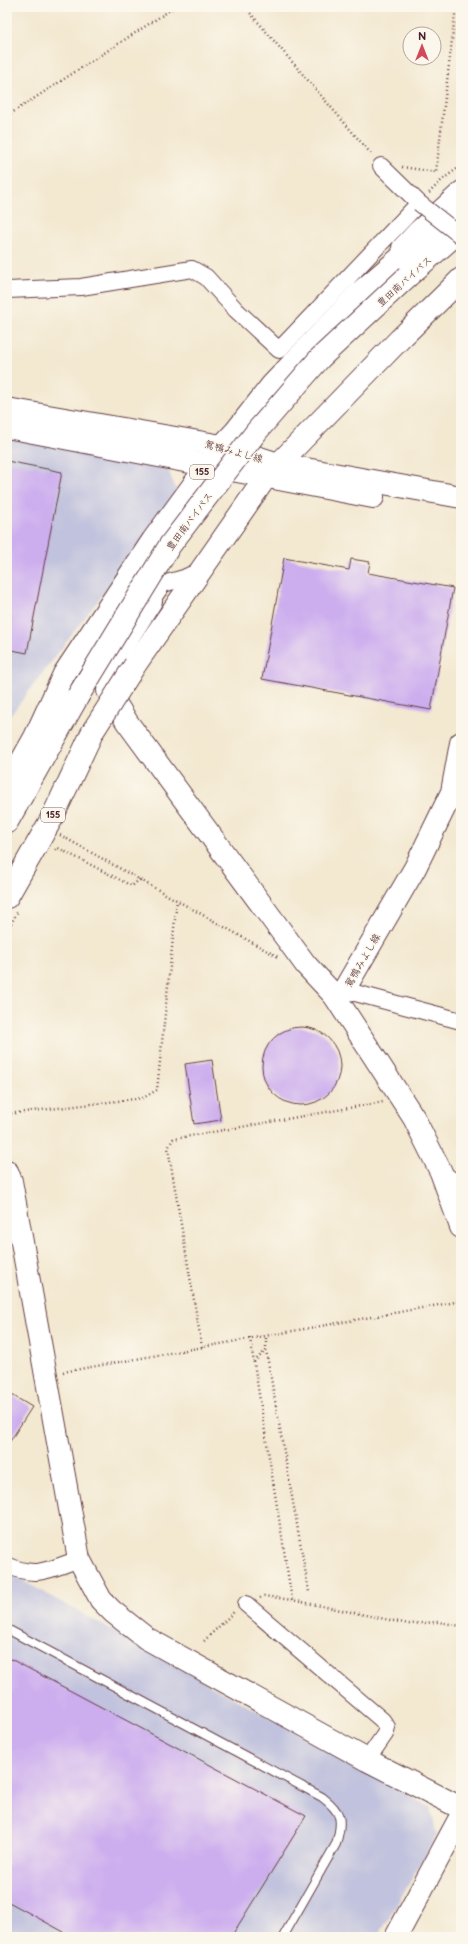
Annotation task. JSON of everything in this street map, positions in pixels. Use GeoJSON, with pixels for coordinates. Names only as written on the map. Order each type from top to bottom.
{"type":"FeatureCollection","features":[{"type":"Feature","properties":{"kind":"main road","name":"155"},"geometry":{"type":"LineString","coordinates":[[7,787],[35,737],[64,674],[153,540],[222,446],[236,431],[272,385],[359,293],[461,206]]}},
{"type":"Feature","properties":{"kind":"main road","name":"豊田南バイパス"},"geometry":{"type":"LineString","coordinates":[[7,822],[78,696],[170,545],[257,431],[320,358],[408,276],[461,230]]}},
{"type":"Feature","properties":{"kind":"main road","name":"155"},"geometry":{"type":"LineString","coordinates":[[14,901],[93,731],[135,664],[272,470],[461,279]]}},
{"type":"Feature","properties":{"kind":"main road","name":"鴛鴨みよし線"},"geometry":{"type":"LineString","coordinates":[[7,409],[222,446],[272,470],[461,512]]}},
{"type":"Feature","properties":{"kind":"main road","name":"鴛鴨みよし線"},"geometry":{"type":"LineString","coordinates":[[7,427],[207,466],[272,470],[461,497]]}},
{"type":"Feature","properties":{"kind":"main road"},"geometry":{"type":"LineString","coordinates":[[151,601],[110,665],[108,691],[127,722],[301,959],[339,992]]}},
{"type":"Feature","properties":{"kind":"main road","name":"鴛鴨みよし線"},"geometry":{"type":"LineString","coordinates":[[461,743],[452,792],[415,868],[339,992],[420,1129],[442,1172],[461,1227]]}},
{"type":"Feature","properties":{"kind":"main road"},"geometry":{"type":"LineString","coordinates":[[7,1171],[11,1181],[79,1559],[101,1600],[113,1612],[146,1638],[367,1760],[461,1808]]}},
{"type":"Feature","properties":{"kind":"main road"},"geometry":{"type":"LineString","coordinates":[[396,1937],[461,1816]]}},
{"type":"Feature","properties":{"kind":"street"},"geometry":{"type":"LineString","coordinates":[[381,166],[419,203],[461,236]]}},
{"type":"Feature","properties":{"kind":"street"},"geometry":{"type":"LineString","coordinates":[[359,293],[416,230],[461,189]]}},
{"type":"Feature","properties":{"kind":"street"},"geometry":{"type":"LineString","coordinates":[[7,290],[81,287],[192,269],[206,276],[236,310],[279,350],[419,203]]}},
{"type":"Feature","properties":{"kind":"street"},"geometry":{"type":"LineString","coordinates":[[151,601],[155,563],[153,540]]}},
{"type":"Feature","properties":{"kind":"street"},"geometry":{"type":"LineString","coordinates":[[151,601],[163,584],[184,578],[201,570]]}},
{"type":"Feature","properties":{"kind":"street"},"geometry":{"type":"LineString","coordinates":[[339,992],[461,1021]]}},
{"type":"Feature","properties":{"kind":"street"},"geometry":{"type":"LineString","coordinates":[[442,1172],[461,1186]]}},
{"type":"Feature","properties":{"kind":"street"},"geometry":{"type":"LineString","coordinates":[[7,1565],[17,1570],[43,1573],[79,1559]]}},
{"type":"Feature","properties":{"kind":"street"},"geometry":{"type":"LineString","coordinates":[[246,1604],[382,1720],[387,1727],[385,1734],[367,1760]]}},
{"type":"Feature","properties":{"kind":"lane"},"geometry":{"type":"LineString","coordinates":[[7,1629],[322,1797],[336,1808],[341,1827],[336,1844],[283,1937]]}},
{"type":"Feature","properties":{"kind":"path"},"geometry":{"type":"LineString","coordinates":[[7,116],[175,7]]}},
{"type":"Feature","properties":{"kind":"path"},"geometry":{"type":"LineString","coordinates":[[245,7],[381,166],[409,167],[436,172],[456,7]]}},
{"type":"Feature","properties":{"kind":"path"},"geometry":{"type":"LineString","coordinates":[[419,203],[443,179],[461,166]]}},
{"type":"Feature","properties":{"kind":"path"},"geometry":{"type":"LineString","coordinates":[[55,832],[281,958]]}},
{"type":"Feature","properties":{"kind":"path"},"geometry":{"type":"LineString","coordinates":[[50,852],[58,848],[132,886],[140,879]]}},
{"type":"Feature","properties":{"kind":"path"},"geometry":{"type":"LineString","coordinates":[[7,1114],[143,1098],[157,1090],[177,900]]}},
{"type":"Feature","properties":{"kind":"path"},"geometry":{"type":"LineString","coordinates":[[7,931],[14,901]]}},
{"type":"Feature","properties":{"kind":"path"},"geometry":{"type":"LineString","coordinates":[[202,1347],[168,1148],[172,1139],[402,1099]]}},
{"type":"Feature","properties":{"kind":"path"},"geometry":{"type":"LineString","coordinates":[[45,1375],[461,1300]]}},
{"type":"Feature","properties":{"kind":"path"},"geometry":{"type":"LineString","coordinates":[[266,1335],[266,1350],[309,1592]]}},
{"type":"Feature","properties":{"kind":"path"},"geometry":{"type":"LineString","coordinates":[[250,1338],[292,1600]]}},
{"type":"Feature","properties":{"kind":"path"},"geometry":{"type":"LineString","coordinates":[[254,1362],[266,1350]]}},
{"type":"Feature","properties":{"kind":"path"},"geometry":{"type":"LineString","coordinates":[[204,1642],[238,1608],[264,1596],[292,1600],[408,1624],[438,1622],[461,1626]]}},
{"type":"Feature","properties":{"kind":"shaded area"},"geometry":{"type":"Polygon","coordinates":[[[7,437],[168,469],[178,495],[7,720],[7,437]]]}},
{"type":"Feature","properties":{"kind":"shaded area"},"geometry":{"type":"Polygon","coordinates":[[[7,1572],[430,1807],[437,1835],[378,1937],[7,1937],[7,1572]]]}},
{"type":"Feature","properties":{"kind":"building"},"geometry":{"type":"Polygon","coordinates":[[[7,461],[62,472],[27,653],[7,649],[7,461]]]}},
{"type":"Feature","properties":{"kind":"building"},"geometry":{"type":"Polygon","coordinates":[[[284,558],[349,570],[351,559],[370,562],[368,573],[453,588],[431,710],[262,679],[284,558]]]}},
{"type":"Feature","properties":{"kind":"building"},"geometry":{"type":"Polygon","coordinates":[[[293,1027],[309,1027],[323,1033],[334,1044],[340,1058],[340,1074],[334,1088],[323,1099],[309,1105],[293,1105],[279,1099],[268,1088],[262,1074],[262,1058],[268,1044],[279,1033],[293,1027]]]}},
{"type":"Feature","properties":{"kind":"building"},"geometry":{"type":"Polygon","coordinates":[[[212,1060],[221,1120],[194,1124],[185,1064],[212,1060]]]}},
{"type":"Feature","properties":{"kind":"building"},"geometry":{"type":"Polygon","coordinates":[[[7,1392],[32,1407],[7,1446],[7,1392]]]}},
{"type":"Feature","properties":{"kind":"building"},"geometry":{"type":"Polygon","coordinates":[[[7,1657],[306,1816],[231,1937],[73,1937],[7,1901],[7,1657]]]}}]}
